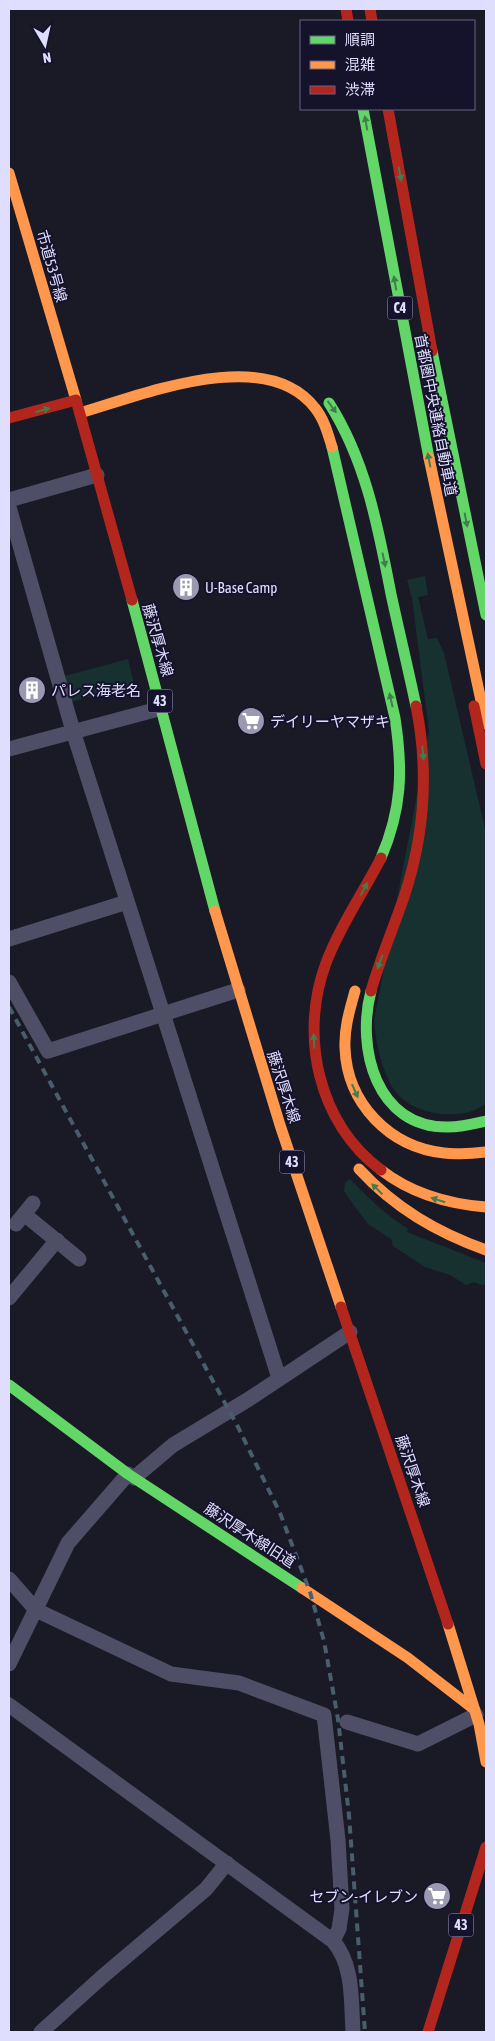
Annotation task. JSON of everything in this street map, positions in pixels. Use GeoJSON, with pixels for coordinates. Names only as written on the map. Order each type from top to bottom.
{"type":"FeatureCollection","features":[{"type":"Feature","properties":{"kind":"main road","name":"首都圏中央連絡自動車道"},"geometry":{"type":"LineString","coordinates":[[363,110],[438,507],[486,724]]}},
{"type":"Feature","properties":{"kind":"main road","name":"首都圏中央連絡自動車道"},"geometry":{"type":"LineString","coordinates":[[388,110],[439,386],[486,615]]}},
{"type":"Feature","properties":{"kind":"main road","name":"市道53号線"},"geometry":{"type":"LineString","coordinates":[[9,173],[66,368],[80,399]]}},
{"type":"Feature","properties":{"kind":"main road"},"geometry":{"type":"LineString","coordinates":[[75,414],[156,391],[197,382],[251,377],[279,382],[296,391],[312,404],[323,421],[331,444],[395,718],[400,749],[401,774],[400,798],[388,840],[326,964],[320,986],[313,1028],[317,1069],[328,1118],[344,1149]]}},
{"type":"Feature","properties":{"kind":"main road"},"geometry":{"type":"LineString","coordinates":[[439,386],[484,546]]}},
{"type":"Feature","properties":{"kind":"main road"},"geometry":{"type":"LineString","coordinates":[[320,391],[336,412],[350,438],[368,489],[416,712],[423,757],[424,790],[422,822],[413,865],[368,999],[365,1020],[366,1039],[372,1072],[379,1087],[392,1104],[411,1118],[440,1128],[456,1129],[486,1121]]}},
{"type":"Feature","properties":{"kind":"main road"},"geometry":{"type":"LineString","coordinates":[[9,418],[80,399]]}},
{"type":"Feature","properties":{"kind":"main road","name":"藤沢厚木線"},"geometry":{"type":"LineString","coordinates":[[80,399],[75,414],[97,475],[162,708],[205,877],[238,990],[280,1125],[479,1720],[486,1762]]}},
{"type":"Feature","properties":{"kind":"main road"},"geometry":{"type":"LineString","coordinates":[[438,507],[448,584],[486,764]]}},
{"type":"Feature","properties":{"kind":"main road"},"geometry":{"type":"LineString","coordinates":[[369,959],[413,865]]}},
{"type":"Feature","properties":{"kind":"main road"},"geometry":{"type":"LineString","coordinates":[[357,984],[347,1020],[345,1038],[347,1070],[358,1098],[375,1121],[410,1144],[430,1151],[452,1153],[486,1152]]}},
{"type":"Feature","properties":{"kind":"main road"},"geometry":{"type":"LineString","coordinates":[[317,1069],[325,1095],[341,1128],[365,1158],[397,1181],[434,1199],[454,1204],[486,1207]]}},
{"type":"Feature","properties":{"kind":"main road"},"geometry":{"type":"LineString","coordinates":[[351,1160],[373,1184],[403,1211],[440,1232],[482,1249]]}},
{"type":"Feature","properties":{"kind":"main road","name":"藤沢厚木線旧道"},"geometry":{"type":"LineString","coordinates":[[9,1386],[131,1476],[408,1658],[479,1720]]}},
{"type":"Feature","properties":{"kind":"main road","name":"43"},"geometry":{"type":"LineString","coordinates":[[428,2032],[486,1847]]}},
{"type":"Feature","properties":{"kind":"street"},"geometry":{"type":"LineString","coordinates":[[9,500],[97,475]]}},
{"type":"Feature","properties":{"kind":"street"},"geometry":{"type":"LineString","coordinates":[[9,507],[72,731],[279,1378]]}},
{"type":"Feature","properties":{"kind":"street"},"geometry":{"type":"LineString","coordinates":[[9,749],[162,708]]}},
{"type":"Feature","properties":{"kind":"street"},"geometry":{"type":"LineString","coordinates":[[9,939],[127,902]]}},
{"type":"Feature","properties":{"kind":"street"},"geometry":{"type":"LineString","coordinates":[[9,982],[48,1051],[238,990]]}},
{"type":"Feature","properties":{"kind":"street"},"geometry":{"type":"LineString","coordinates":[[24,1214],[79,1259]]}},
{"type":"Feature","properties":{"kind":"street"},"geometry":{"type":"LineString","coordinates":[[9,1298],[56,1240]]}},
{"type":"Feature","properties":{"kind":"street"},"geometry":{"type":"LineString","coordinates":[[9,1664],[59,1558],[68,1543],[131,1476],[173,1445],[350,1332]]}},
{"type":"Feature","properties":{"kind":"street"},"geometry":{"type":"LineString","coordinates":[[9,1579],[36,1610],[171,1674],[239,1683],[324,1715],[338,1840],[342,1909],[339,1929],[334,1941]]}},
{"type":"Feature","properties":{"kind":"street"},"geometry":{"type":"LineString","coordinates":[[9,1704],[334,1941],[345,1959],[348,1972],[353,2032]]}},
{"type":"Feature","properties":{"kind":"street"},"geometry":{"type":"LineString","coordinates":[[347,1722],[418,1744],[479,1720]]}},
{"type":"Feature","properties":{"kind":"street"},"geometry":{"type":"LineString","coordinates":[[40,2032],[102,1976],[206,1889],[227,1863]]}},
{"type":"Feature","properties":{"kind":"green space"},"geometry":{"type":"Polygon","coordinates":[[[425,576],[428,595],[418,597],[428,639],[437,638],[444,653],[486,833],[486,1104],[470,1112],[454,1114],[443,1114],[421,1109],[402,1099],[395,1091],[381,1059],[374,1021],[429,731],[412,598],[407,580],[425,576]]]}},
{"type":"Feature","properties":{"kind":"green space"},"geometry":{"type":"Polygon","coordinates":[[[128,659],[134,684],[71,702],[61,677],[128,659]]]}},
{"type":"Feature","properties":{"kind":"green space"},"geometry":{"type":"Polygon","coordinates":[[[350,1179],[378,1206],[408,1229],[407,1232],[486,1263],[486,1284],[481,1285],[474,1282],[466,1285],[450,1275],[425,1267],[393,1246],[391,1239],[368,1224],[344,1191],[345,1183],[350,1179]]]}},
{"type":"Feature","properties":{"kind":"railway"},"geometry":{"type":"LineString","coordinates":[[9,1007],[238,1427],[280,1513],[310,1592],[324,1641],[338,1719],[349,1815],[365,2032]]}},
{"type":"Feature","properties":{"kind":"traffic: fast"},"geometry":{"type":"LineString","coordinates":[[363,110],[429,458]]}},
{"type":"Feature","properties":{"kind":"traffic: fast"},"geometry":{"type":"LineString","coordinates":[[432,351],[486,615]]}},
{"type":"Feature","properties":{"kind":"traffic: fast"},"geometry":{"type":"LineString","coordinates":[[329,403],[342,425],[369,495],[416,706]]}},
{"type":"Feature","properties":{"kind":"traffic: fast"},"geometry":{"type":"LineString","coordinates":[[332,447],[398,737],[400,772],[397,806],[381,858]]}},
{"type":"Feature","properties":{"kind":"traffic: fast"},"geometry":{"type":"LineString","coordinates":[[132,600],[215,911]]}},
{"type":"Feature","properties":{"kind":"traffic: fast"},"geometry":{"type":"LineString","coordinates":[[371,991],[367,1013],[370,1059],[377,1081],[388,1099],[403,1114],[423,1124],[453,1127],[486,1121]]}},
{"type":"Feature","properties":{"kind":"traffic: fast"},"geometry":{"type":"LineString","coordinates":[[9,1385],[128,1474],[302,1588]]}},
{"type":"Feature","properties":{"kind":"traffic: slow"},"geometry":{"type":"LineString","coordinates":[[9,173],[76,400]]}},
{"type":"Feature","properties":{"kind":"traffic: slow"},"geometry":{"type":"LineString","coordinates":[[80,413],[169,387],[202,380],[235,377],[266,379],[293,389],[315,408],[323,422],[332,447]]}},
{"type":"Feature","properties":{"kind":"traffic: slow"},"geometry":{"type":"LineString","coordinates":[[429,458],[486,724]]}},
{"type":"Feature","properties":{"kind":"traffic: slow"},"geometry":{"type":"LineString","coordinates":[[215,911],[280,1125],[341,1307]]}},
{"type":"Feature","properties":{"kind":"traffic: slow"},"geometry":{"type":"LineString","coordinates":[[355,991],[345,1033],[348,1068],[354,1087],[363,1104],[375,1119],[389,1132],[406,1142],[424,1149],[454,1154],[486,1152]]}},
{"type":"Feature","properties":{"kind":"traffic: slow"},"geometry":{"type":"LineString","coordinates":[[359,1169],[387,1196],[417,1217],[433,1227],[486,1250]]}},
{"type":"Feature","properties":{"kind":"traffic: slow"},"geometry":{"type":"LineString","coordinates":[[381,1170],[405,1185],[431,1196],[472,1206],[486,1207]]}},
{"type":"Feature","properties":{"kind":"traffic: slow"},"geometry":{"type":"LineString","coordinates":[[302,1588],[408,1658],[475,1710]]}},
{"type":"Feature","properties":{"kind":"traffic: slow"},"geometry":{"type":"LineString","coordinates":[[448,1624],[479,1724],[486,1762]]}},
{"type":"Feature","properties":{"kind":"traffic: jam"},"geometry":{"type":"LineString","coordinates":[[346,9],[348,20]]}},
{"type":"Feature","properties":{"kind":"traffic: jam"},"geometry":{"type":"LineString","coordinates":[[370,9],[372,20]]}},
{"type":"Feature","properties":{"kind":"traffic: jam"},"geometry":{"type":"LineString","coordinates":[[388,110],[432,351]]}},
{"type":"Feature","properties":{"kind":"traffic: jam"},"geometry":{"type":"LineString","coordinates":[[9,418],[76,400],[132,600]]}},
{"type":"Feature","properties":{"kind":"traffic: jam"},"geometry":{"type":"LineString","coordinates":[[371,991],[404,897],[417,850],[423,802],[423,754],[416,706]]}},
{"type":"Feature","properties":{"kind":"traffic: jam"},"geometry":{"type":"LineString","coordinates":[[474,706],[486,764]]}},
{"type":"Feature","properties":{"kind":"traffic: jam"},"geometry":{"type":"LineString","coordinates":[[381,858],[345,923],[326,963],[318,991],[314,1019],[315,1048],[320,1076],[329,1103],[342,1128],[359,1151],[381,1170]]}},
{"type":"Feature","properties":{"kind":"traffic: jam"},"geometry":{"type":"LineString","coordinates":[[341,1307],[448,1624]]}},
{"type":"Feature","properties":{"kind":"traffic: jam"},"geometry":{"type":"LineString","coordinates":[[428,2032],[486,1847]]}},
{"type":"Feature","properties":{"kind":"place","name":"U-Base Camp"},"geometry":{"type":"Point","coordinates":[186,587]}},
{"type":"Feature","properties":{"kind":"place","name":"パレス海老名"},"geometry":{"type":"Point","coordinates":[32,690]}},
{"type":"Feature","properties":{"kind":"place","name":"デイリーヤマザキ"},"geometry":{"type":"Point","coordinates":[251,721]}},
{"type":"Feature","properties":{"kind":"place","name":"セブン-イレブン"},"geometry":{"type":"Point","coordinates":[437,1896]}}]}
